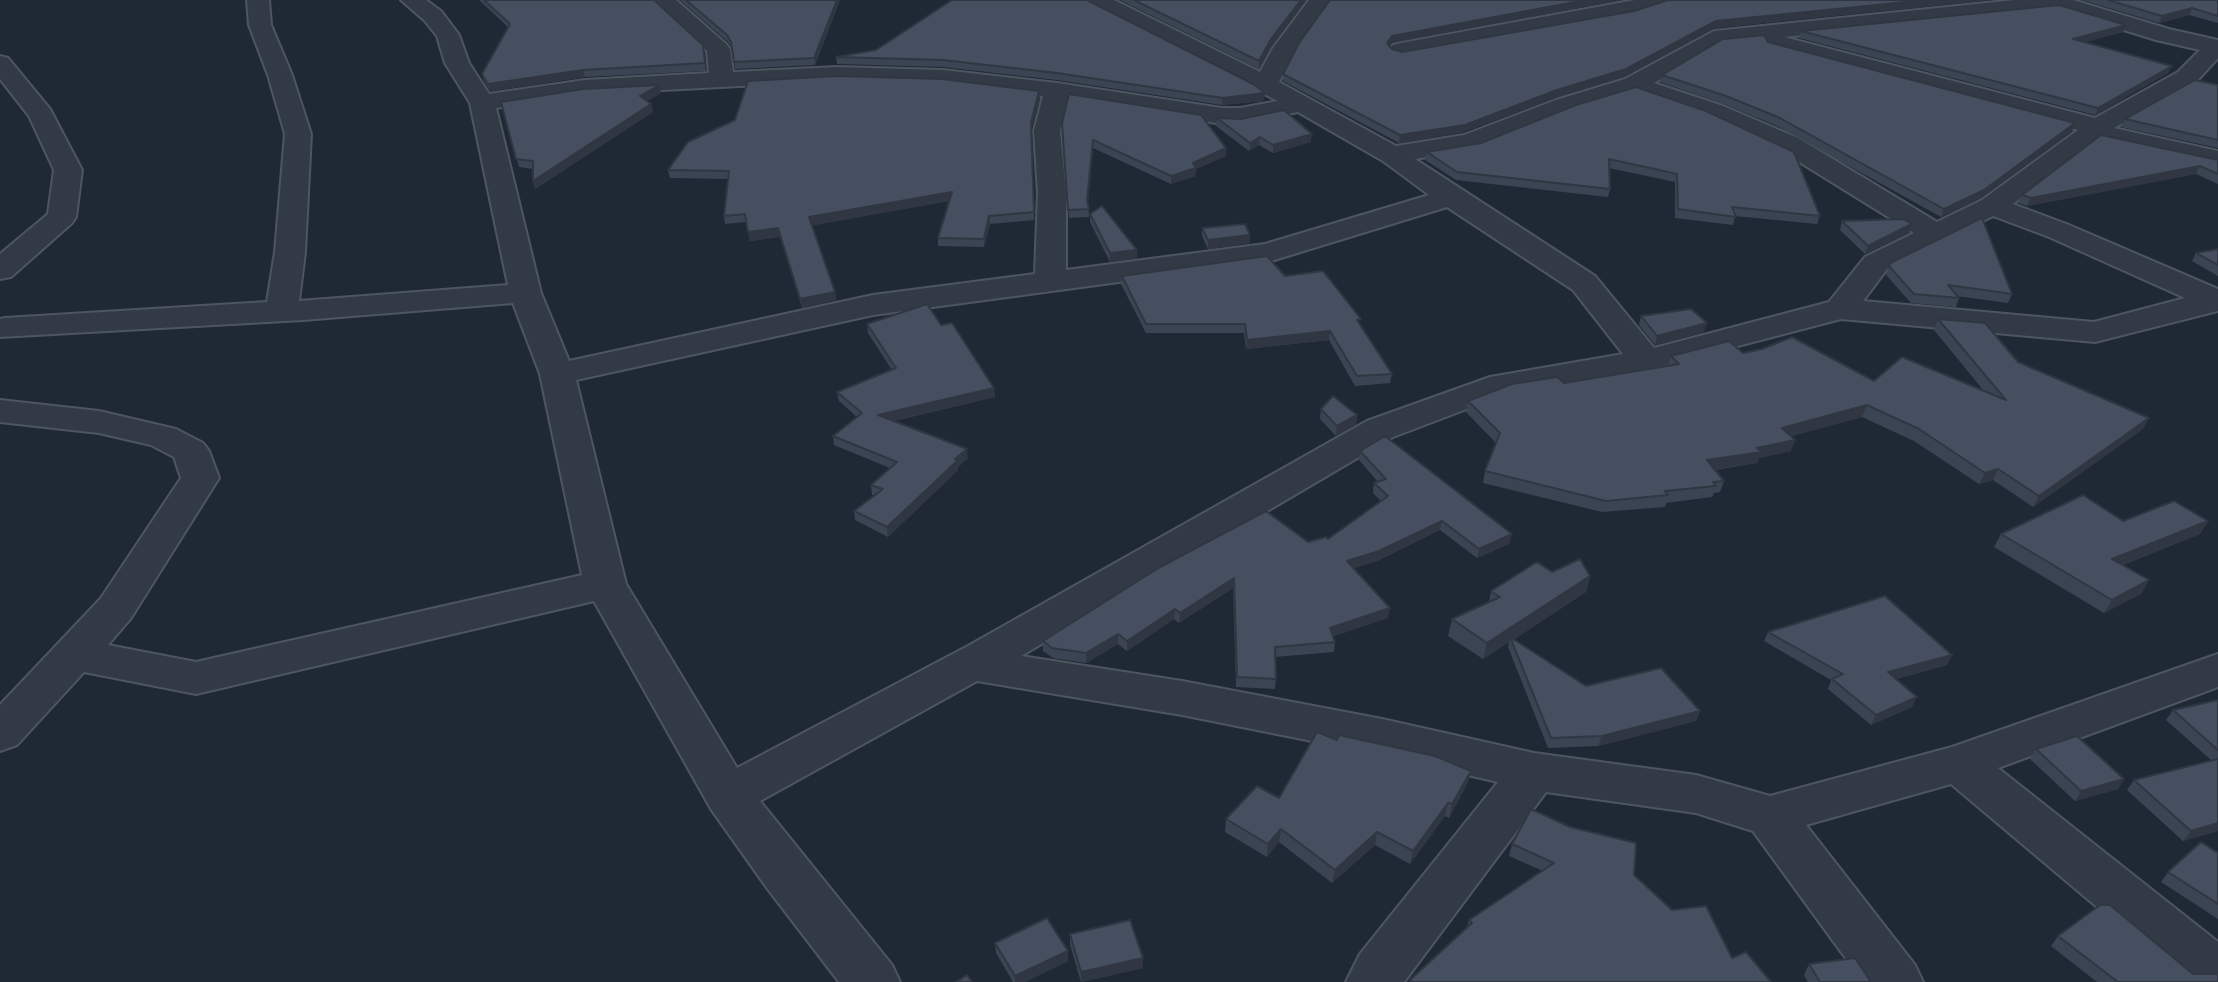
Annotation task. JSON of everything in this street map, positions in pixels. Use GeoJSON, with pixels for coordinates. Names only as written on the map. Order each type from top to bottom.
{"type":"FeatureCollection","features":[{"type":"Feature","properties":{"kind":"street"},"geometry":{"type":"LineString","coordinates":[[258,0],[260,25],[281,75],[298,134],[290,253],[282,311]]}},
{"type":"Feature","properties":{"kind":"street"},"geometry":{"type":"LineString","coordinates":[[412,0],[433,16],[448,35],[457,63],[482,103],[525,293],[556,374],[605,584],[728,795],[785,873],[872,982]]}},
{"type":"Feature","properties":{"kind":"street"},"geometry":{"type":"LineString","coordinates":[[663,0],[718,49],[722,79]]}},
{"type":"Feature","properties":{"kind":"street"},"geometry":{"type":"LineString","coordinates":[[1097,0],[1266,84],[1392,155],[1584,284],[1646,360]]}},
{"type":"Feature","properties":{"kind":"street"},"geometry":{"type":"LineString","coordinates":[[1266,84],[1285,48],[1320,0]]}},
{"type":"Feature","properties":{"kind":"street"},"geometry":{"type":"LineString","coordinates":[[1401,50],[1632,8],[1657,0]]}},
{"type":"Feature","properties":{"kind":"street"},"geometry":{"type":"LineString","coordinates":[[1690,30],[1714,38],[2055,1],[2164,35],[2217,47]]}},
{"type":"Feature","properties":{"kind":"street"},"geometry":{"type":"LineString","coordinates":[[1632,8],[1667,21]]}},
{"type":"Feature","properties":{"kind":"street"},"geometry":{"type":"LineString","coordinates":[[1747,35],[1914,77],[2147,145],[2218,159]]}},
{"type":"Feature","properties":{"kind":"street"},"geometry":{"type":"LineString","coordinates":[[1392,155],[1470,142],[1565,105],[1634,84],[1714,38]]}},
{"type":"Feature","properties":{"kind":"street"},"geometry":{"type":"LineString","coordinates":[[1840,309],[1876,263],[1992,206],[2096,129],[2187,77],[2217,47]]}},
{"type":"Feature","properties":{"kind":"street"},"geometry":{"type":"LineString","coordinates":[[0,63],[41,114],[68,170],[62,217],[0,270]]}},
{"type":"Feature","properties":{"kind":"street"},"geometry":{"type":"LineString","coordinates":[[482,103],[585,87],[837,74],[930,77],[1056,90],[1222,116],[1240,116],[1302,104]]}},
{"type":"Feature","properties":{"kind":"street"},"geometry":{"type":"LineString","coordinates":[[1634,84],[1714,111],[1789,144],[1934,233]]}},
{"type":"Feature","properties":{"kind":"street"},"geometry":{"type":"LineString","coordinates":[[1050,281],[1052,193],[1046,131],[1056,90]]}},
{"type":"Feature","properties":{"kind":"street"},"geometry":{"type":"LineString","coordinates":[[556,374],[873,305],[1268,253],[1451,197]]}},
{"type":"Feature","properties":{"kind":"street"},"geometry":{"type":"LineString","coordinates":[[1992,206],[2059,231],[2217,300]]}},
{"type":"Feature","properties":{"kind":"street"},"geometry":{"type":"LineString","coordinates":[[5,328],[525,293]]}},
{"type":"Feature","properties":{"kind":"street"},"geometry":{"type":"LineString","coordinates":[[728,795],[972,664],[1380,429],[1502,384],[1646,360],[1840,309],[2095,332],[2217,300]]}},
{"type":"Feature","properties":{"kind":"street"},"geometry":{"type":"LineString","coordinates":[[0,411],[99,422],[163,437],[190,451],[200,478],[116,608],[75,655],[19,700],[0,733]]}},
{"type":"Feature","properties":{"kind":"street"},"geometry":{"type":"LineString","coordinates":[[75,655],[196,678],[605,584]]}},
{"type":"Feature","properties":{"kind":"street"},"geometry":{"type":"LineString","coordinates":[[972,664],[1195,701],[1382,737],[1535,772],[1696,794],[1770,816],[1959,763],[2218,670]]}},
{"type":"Feature","properties":{"kind":"street"},"geometry":{"type":"LineString","coordinates":[[1959,763],[2218,975]]}},
{"type":"Feature","properties":{"kind":"street"},"geometry":{"type":"LineString","coordinates":[[1374,982],[1535,772]]}},
{"type":"Feature","properties":{"kind":"street"},"geometry":{"type":"LineString","coordinates":[[1770,816],[1895,982]]}},
{"type":"Feature","properties":{"kind":"building"},"geometry":{"type":"Polygon","coordinates":[[[484,0],[654,0],[703,45],[705,63],[583,70],[488,84],[482,74],[510,24],[484,0]]]}},
{"type":"Feature","properties":{"kind":"building"},"geometry":{"type":"Polygon","coordinates":[[[686,0],[837,0],[814,58],[734,62],[731,42],[727,35],[686,0]]]}},
{"type":"Feature","properties":{"kind":"building"},"geometry":{"type":"Polygon","coordinates":[[[952,0],[1087,0],[1253,84],[1265,93],[1223,98],[1057,73],[943,60],[836,57],[876,50],[952,0]]]}},
{"type":"Feature","properties":{"kind":"building"},"geometry":{"type":"Polygon","coordinates":[[[1134,0],[1301,0],[1271,39],[1259,61],[1134,0]]]}},
{"type":"Feature","properties":{"kind":"building"},"geometry":{"type":"Polygon","coordinates":[[[1330,0],[1586,0],[1392,36],[1387,43],[1392,49],[1402,52],[1634,11],[1668,0],[1926,0],[1716,21],[1626,69],[1557,90],[1465,125],[1400,135],[1283,74],[1299,43],[1330,0]]]}},
{"type":"Feature","properties":{"kind":"building"},"geometry":{"type":"Polygon","coordinates":[[[2108,0],[2218,0],[2218,16],[2192,8],[2162,16],[2108,0]]]}},
{"type":"Feature","properties":{"kind":"building"},"geometry":{"type":"Polygon","coordinates":[[[2059,5],[2126,25],[2073,39],[2172,66],[2098,108],[1801,31],[2059,5]]]}},
{"type":"Feature","properties":{"kind":"building"},"geometry":{"type":"Polygon","coordinates":[[[1764,35],[1768,42],[2075,123],[1984,190],[1944,209],[1780,118],[1726,96],[1662,75],[1723,39],[1764,35]]]}},
{"type":"Feature","properties":{"kind":"building"},"geometry":{"type":"Polygon","coordinates":[[[836,76],[942,79],[1039,91],[1031,123],[1034,212],[989,216],[984,239],[938,238],[952,192],[809,217],[835,292],[800,299],[778,228],[748,232],[745,214],[724,216],[729,171],[668,170],[688,142],[735,120],[748,81],[836,76]]]}},
{"type":"Feature","properties":{"kind":"building"},"geometry":{"type":"Polygon","coordinates":[[[2195,80],[2218,85],[2218,140],[2125,119],[2195,80]]]}},
{"type":"Feature","properties":{"kind":"building"},"geometry":{"type":"Polygon","coordinates":[[[660,85],[640,96],[651,104],[533,181],[533,161],[516,159],[501,102],[583,89],[660,85]]]}},
{"type":"Feature","properties":{"kind":"building"},"geometry":{"type":"Polygon","coordinates":[[[1636,87],[1706,111],[1794,152],[1820,216],[1732,207],[1736,217],[1678,209],[1677,174],[1609,159],[1610,189],[1457,172],[1427,152],[1481,143],[1576,105],[1636,87]]]}},
{"type":"Feature","properties":{"kind":"building"},"geometry":{"type":"Polygon","coordinates":[[[1069,94],[1201,115],[1226,148],[1193,163],[1196,168],[1171,176],[1093,140],[1087,200],[1089,209],[1068,210],[1062,123],[1069,94]]]}},
{"type":"Feature","properties":{"kind":"building"},"geometry":{"type":"Polygon","coordinates":[[[1284,110],[1312,134],[1273,145],[1260,137],[1250,143],[1217,118],[1241,119],[1284,110]]]}},
{"type":"Feature","properties":{"kind":"building"},"geometry":{"type":"Polygon","coordinates":[[[2101,135],[2218,160],[2218,174],[2200,166],[2031,198],[2022,195],[2101,135]]]}},
{"type":"Feature","properties":{"kind":"building"},"geometry":{"type":"Polygon","coordinates":[[[1102,206],[1137,250],[1110,253],[1090,214],[1102,206]]]}},
{"type":"Feature","properties":{"kind":"building"},"geometry":{"type":"Polygon","coordinates":[[[1982,218],[2012,294],[1948,285],[1959,298],[1914,294],[1889,266],[1892,262],[1982,218]]]}},
{"type":"Feature","properties":{"kind":"building"},"geometry":{"type":"Polygon","coordinates":[[[1903,219],[1912,224],[1868,246],[1842,221],[1903,219]]]}},
{"type":"Feature","properties":{"kind":"building"},"geometry":{"type":"Polygon","coordinates":[[[1245,224],[1250,235],[1208,240],[1202,228],[1245,224]]]}},
{"type":"Feature","properties":{"kind":"building"},"geometry":{"type":"Polygon","coordinates":[[[2218,249],[2218,265],[2196,253],[2218,249]]]}},
{"type":"Feature","properties":{"kind":"building"},"geometry":{"type":"Polygon","coordinates":[[[1267,256],[1285,276],[1323,271],[1361,319],[1357,320],[1392,374],[1357,376],[1330,331],[1247,340],[1245,324],[1146,324],[1122,276],[1267,256]]]}},
{"type":"Feature","properties":{"kind":"building"},"geometry":{"type":"Polygon","coordinates":[[[927,304],[941,325],[952,323],[994,388],[878,415],[967,449],[887,527],[854,511],[883,489],[871,485],[897,462],[833,436],[862,413],[837,392],[896,368],[867,324],[927,304]]]}},
{"type":"Feature","properties":{"kind":"building"},"geometry":{"type":"Polygon","coordinates":[[[1691,309],[1707,323],[1657,336],[1641,316],[1691,309]]]}},
{"type":"Feature","properties":{"kind":"building"},"geometry":{"type":"Polygon","coordinates":[[[1938,319],[1985,323],[2018,362],[2149,418],[2039,496],[1998,469],[1985,473],[1919,429],[1867,405],[1782,428],[1795,440],[1757,448],[1762,452],[1707,460],[1724,481],[1713,482],[1716,486],[1665,491],[1668,495],[1606,501],[1485,471],[1500,433],[1468,401],[1512,384],[1557,377],[1564,383],[1679,364],[1671,356],[1729,341],[1743,353],[1792,337],[1874,381],[1902,357],[2006,400],[1938,319]]]}},
{"type":"Feature","properties":{"kind":"building"},"geometry":{"type":"Polygon","coordinates":[[[1333,396],[1357,415],[1337,426],[1321,409],[1333,396]]]}},
{"type":"Feature","properties":{"kind":"building"},"geometry":{"type":"Polygon","coordinates":[[[1385,436],[1512,534],[1479,549],[1442,521],[1379,551],[1347,561],[1390,608],[1330,628],[1335,642],[1275,647],[1276,679],[1237,677],[1234,578],[1180,613],[1175,609],[1127,641],[1118,634],[1086,653],[1052,648],[1043,641],[1160,567],[1266,511],[1308,542],[1326,537],[1328,539],[1388,496],[1374,483],[1386,479],[1360,451],[1385,436]]]}},
{"type":"Feature","properties":{"kind":"building"},"geometry":{"type":"Polygon","coordinates":[[[2083,495],[2123,521],[2174,501],[2208,521],[2112,559],[2149,580],[2112,600],[2001,534],[2083,495]]]}},
{"type":"Feature","properties":{"kind":"building"},"geometry":{"type":"Polygon","coordinates":[[[1580,559],[1590,576],[1487,643],[1452,619],[1500,597],[1491,591],[1537,562],[1552,572],[1580,559]]]}},
{"type":"Feature","properties":{"kind":"building"},"geometry":{"type":"Polygon","coordinates":[[[1885,596],[1952,655],[1888,672],[1917,697],[1876,715],[1832,679],[1843,674],[1768,632],[1885,596]]]}},
{"type":"Feature","properties":{"kind":"building"},"geometry":{"type":"Polygon","coordinates":[[[1510,637],[1586,686],[1661,668],[1700,711],[1602,736],[1551,738],[1510,637]]]}},
{"type":"Feature","properties":{"kind":"building"},"geometry":{"type":"Polygon","coordinates":[[[2218,700],[2218,750],[2173,710],[2218,700]]]}},
{"type":"Feature","properties":{"kind":"building"},"geometry":{"type":"Polygon","coordinates":[[[1317,732],[1337,740],[1339,735],[1435,756],[1471,771],[1452,804],[1448,803],[1413,851],[1377,832],[1335,870],[1281,829],[1268,844],[1226,819],[1257,786],[1279,798],[1317,732]]]}},
{"type":"Feature","properties":{"kind":"building"},"geometry":{"type":"Polygon","coordinates":[[[2077,736],[2124,779],[2081,791],[2036,749],[2077,736]]]}},
{"type":"Feature","properties":{"kind":"building"},"geometry":{"type":"Polygon","coordinates":[[[2218,759],[2218,823],[2191,831],[2134,780],[2218,759]]]}},
{"type":"Feature","properties":{"kind":"building"},"geometry":{"type":"Polygon","coordinates":[[[1531,809],[1570,827],[1636,843],[1634,875],[1672,910],[1706,906],[1732,958],[1746,952],[1771,982],[1410,980],[1472,923],[1469,920],[1554,863],[1512,844],[1531,809]]]}},
{"type":"Feature","properties":{"kind":"building"},"geometry":{"type":"Polygon","coordinates":[[[2201,842],[2218,853],[2218,904],[2168,872],[2201,842]]]}},
{"type":"Feature","properties":{"kind":"building"},"geometry":{"type":"Polygon","coordinates":[[[2100,905],[2110,905],[2193,974],[2218,974],[2218,982],[2118,982],[2058,936],[2100,905]]]}},
{"type":"Feature","properties":{"kind":"building"},"geometry":{"type":"Polygon","coordinates":[[[1047,918],[1068,951],[1015,976],[995,943],[1047,918]]]}},
{"type":"Feature","properties":{"kind":"building"},"geometry":{"type":"Polygon","coordinates":[[[1130,920],[1143,958],[1081,972],[1070,934],[1130,920]]]}},
{"type":"Feature","properties":{"kind":"building"},"geometry":{"type":"Polygon","coordinates":[[[1855,958],[1871,982],[1820,982],[1809,964],[1855,958]]]}},
{"type":"Feature","properties":{"kind":"building"},"geometry":{"type":"Polygon","coordinates":[[[967,975],[972,982],[956,982],[967,975]]]}}]}
